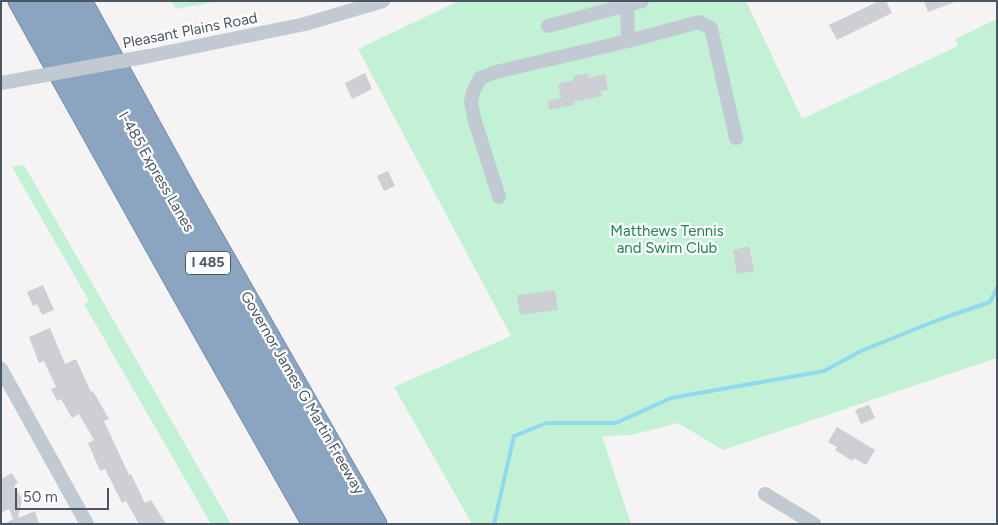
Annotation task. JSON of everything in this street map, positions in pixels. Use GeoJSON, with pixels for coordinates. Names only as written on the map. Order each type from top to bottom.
{"type":"FeatureCollection","features":[{"type":"Feature","properties":{"kind":"highway","name":"I 485"},"geometry":{"type":"LineString","coordinates":[[19,1],[313,524]]}},
{"type":"Feature","properties":{"kind":"highway","name":"I-485 Express Lanes"},"geometry":{"type":"LineString","coordinates":[[42,1],[336,524]]}},
{"type":"Feature","properties":{"kind":"highway","name":"I-485 Express Lanes"},"geometry":{"type":"LineString","coordinates":[[61,1],[145,153],[357,524]]}},
{"type":"Feature","properties":{"kind":"highway"},"geometry":{"type":"LineString","coordinates":[[80,1],[145,153]]}},
{"type":"Feature","properties":{"kind":"highway","name":"Governor James G Martin Freeway"},"geometry":{"type":"LineString","coordinates":[[80,1],[376,524]]}},
{"type":"Feature","properties":{"kind":"highway"},"geometry":{"type":"LineString","coordinates":[[278,462],[326,524]]}},
{"type":"Feature","properties":{"kind":"street","name":"Pleasant Plains Road"},"geometry":{"type":"LineString","coordinates":[[1,83],[149,56],[305,24],[383,1]]}},
{"type":"Feature","properties":{"kind":"street"},"geometry":{"type":"LineString","coordinates":[[548,26],[642,1]]}},
{"type":"Feature","properties":{"kind":"street"},"geometry":{"type":"LineString","coordinates":[[627,4],[628,41]]}},
{"type":"Feature","properties":{"kind":"street"},"geometry":{"type":"LineString","coordinates":[[499,197],[474,118],[471,102],[473,92],[480,78],[496,72],[699,22],[711,28],[736,138]]}},
{"type":"Feature","properties":{"kind":"street"},"geometry":{"type":"LineString","coordinates":[[1,369],[87,524]]}},
{"type":"Feature","properties":{"kind":"street"},"geometry":{"type":"LineString","coordinates":[[765,494],[814,524]]}},
{"type":"Feature","properties":{"kind":"green space"},"geometry":{"type":"Polygon","coordinates":[[[171,1],[221,1],[176,9],[171,1]]]}},
{"type":"Feature","properties":{"kind":"green space","name":"Matthews Tennis and Swim Club"},"geometry":{"type":"Polygon","coordinates":[[[459,1],[746,1],[802,119],[958,46],[955,39],[997,19],[997,358],[723,450],[678,423],[631,435],[602,436],[631,524],[472,524],[394,387],[511,336],[358,49],[459,1]]]}},
{"type":"Feature","properties":{"kind":"green space"},"geometry":{"type":"Polygon","coordinates":[[[24,165],[231,524],[211,524],[84,304],[89,301],[12,167],[24,165]]]}},
{"type":"Feature","properties":{"kind":"building"},"geometry":{"type":"Polygon","coordinates":[[[879,1],[886,1],[892,13],[837,40],[829,25],[879,1]]]}},
{"type":"Feature","properties":{"kind":"building"},"geometry":{"type":"Polygon","coordinates":[[[924,1],[955,1],[955,2],[928,12],[924,1]]]}},
{"type":"Feature","properties":{"kind":"building"},"geometry":{"type":"Polygon","coordinates":[[[365,73],[372,89],[352,99],[345,83],[365,73]]]}},
{"type":"Feature","properties":{"kind":"building"},"geometry":{"type":"Polygon","coordinates":[[[588,73],[589,78],[605,74],[608,90],[601,91],[602,96],[574,102],[575,105],[549,110],[548,101],[561,98],[558,84],[574,80],[573,76],[588,73]]]}},
{"type":"Feature","properties":{"kind":"building"},"geometry":{"type":"Polygon","coordinates":[[[388,171],[395,186],[384,191],[377,176],[388,171]]]}},
{"type":"Feature","properties":{"kind":"building"},"geometry":{"type":"Polygon","coordinates":[[[749,246],[754,271],[737,274],[733,250],[749,246]]]}},
{"type":"Feature","properties":{"kind":"building"},"geometry":{"type":"Polygon","coordinates":[[[43,285],[54,310],[42,315],[37,304],[33,306],[27,292],[43,285]]]}},
{"type":"Feature","properties":{"kind":"building"},"geometry":{"type":"Polygon","coordinates":[[[555,290],[558,310],[520,315],[517,295],[555,290]]]}},
{"type":"Feature","properties":{"kind":"building"},"geometry":{"type":"Polygon","coordinates":[[[50,328],[65,364],[76,359],[91,392],[93,391],[109,419],[104,421],[129,475],[131,474],[145,503],[151,500],[166,524],[139,524],[126,501],[122,503],[105,469],[100,471],[88,443],[94,440],[79,414],[72,418],[61,399],[57,401],[51,389],[56,387],[44,361],[39,363],[29,337],[50,328]]]}},
{"type":"Feature","properties":{"kind":"building"},"geometry":{"type":"Polygon","coordinates":[[[869,405],[875,418],[861,424],[855,410],[869,405]]]}},
{"type":"Feature","properties":{"kind":"building"},"geometry":{"type":"Polygon","coordinates":[[[837,427],[875,450],[866,465],[854,458],[852,461],[835,450],[837,447],[828,442],[837,427]]]}},
{"type":"Feature","properties":{"kind":"building"},"geometry":{"type":"Polygon","coordinates":[[[12,473],[18,483],[14,486],[22,499],[18,518],[35,511],[39,524],[4,524],[13,519],[9,509],[1,513],[1,479],[12,473]]]}},
{"type":"Feature","properties":{"kind":"waterway"},"geometry":{"type":"LineString","coordinates":[[494,524],[514,436],[547,423],[616,423],[671,398],[824,371],[861,351],[938,320],[990,302],[997,288]]}}]}
